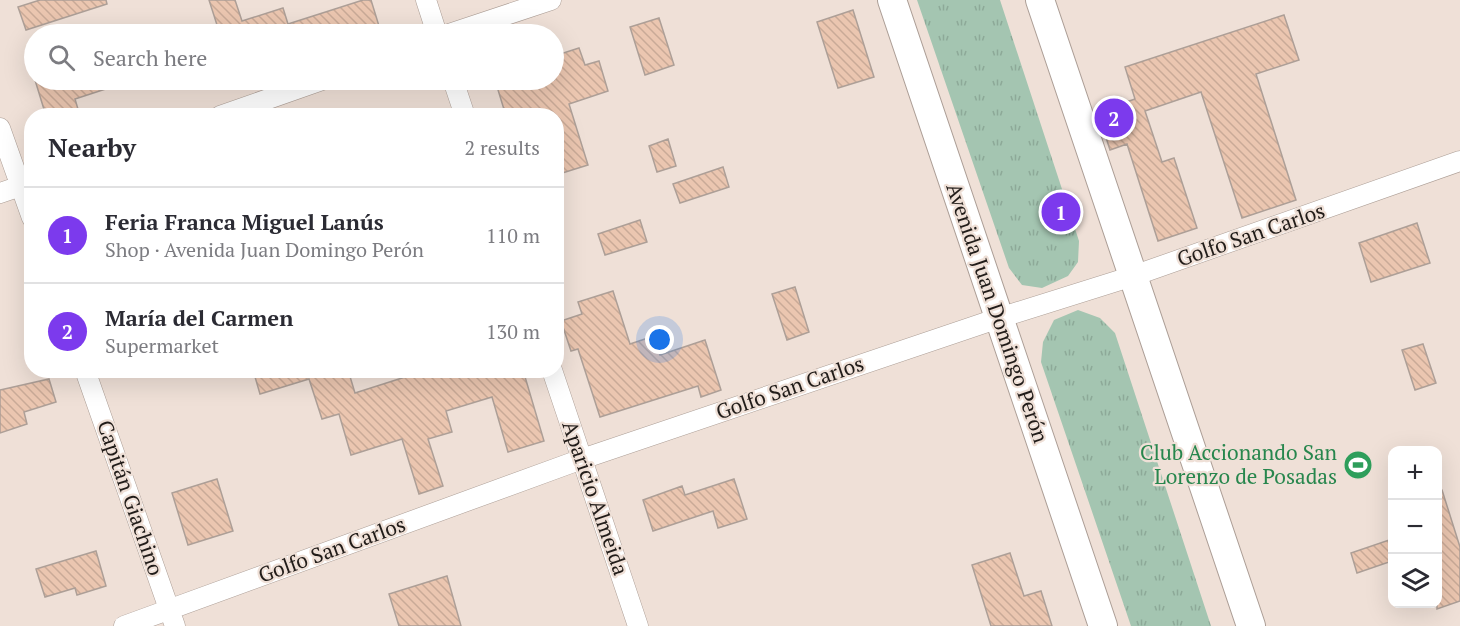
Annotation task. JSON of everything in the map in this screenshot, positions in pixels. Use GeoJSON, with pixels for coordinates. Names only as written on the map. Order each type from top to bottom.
{"type":"FeatureCollection","features":[{"type":"Feature","properties":{"kind":"main road","name":"Avenida Juan Domingo Perón"},"geometry":{"type":"LineString","coordinates":[[892,0],[1103,626]]}},
{"type":"Feature","properties":{"kind":"main road"},"geometry":{"type":"LineString","coordinates":[[1040,0],[1251,626]]}},
{"type":"Feature","properties":{"kind":"street"},"geometry":{"type":"LineString","coordinates":[[426,0],[434,24]]}},
{"type":"Feature","properties":{"kind":"street"},"geometry":{"type":"LineString","coordinates":[[479,24],[551,0]]}},
{"type":"Feature","properties":{"kind":"street"},"geometry":{"type":"LineString","coordinates":[[243,108],[294,90]]}},
{"type":"Feature","properties":{"kind":"street"},"geometry":{"type":"LineString","coordinates":[[456,90],[462,108]]}},
{"type":"Feature","properties":{"kind":"street"},"geometry":{"type":"LineString","coordinates":[[0,128],[24,180]]}},
{"type":"Feature","properties":{"kind":"street","name":"Golfo San Carlos"},"geometry":{"type":"LineString","coordinates":[[124,626],[172,618],[582,459],[999,318],[1133,276],[1460,161]]}},
{"type":"Feature","properties":{"kind":"street"},"geometry":{"type":"LineString","coordinates":[[0,193],[24,185]]}},
{"type":"Feature","properties":{"kind":"street","name":"Capitán Giachino"},"geometry":{"type":"LineString","coordinates":[[88,378],[172,618]]}},
{"type":"Feature","properties":{"kind":"street","name":"Aparicio Almeida"},"geometry":{"type":"LineString","coordinates":[[555,378],[638,626]]}},
{"type":"Feature","properties":{"kind":"green space"},"geometry":{"type":"Polygon","coordinates":[[[917,0],[1000,0],[1079,241],[1078,262],[1068,276],[1042,288],[1022,285],[1009,268],[917,0]]]}},
{"type":"Feature","properties":{"kind":"green space"},"geometry":{"type":"Polygon","coordinates":[[[1078,310],[1100,318],[1115,333],[1211,626],[1131,626],[1041,362],[1043,342],[1054,320],[1078,310]]]}},
{"type":"Feature","properties":{"kind":"building"},"geometry":{"type":"Polygon","coordinates":[[[40,0],[106,0],[107,4],[45,24],[24,24],[18,7],[40,0]]]}},
{"type":"Feature","properties":{"kind":"building"},"geometry":{"type":"Polygon","coordinates":[[[209,0],[235,0],[242,21],[283,8],[288,24],[217,24],[209,0]]]}},
{"type":"Feature","properties":{"kind":"building"},"geometry":{"type":"Polygon","coordinates":[[[363,0],[371,0],[378,24],[288,24],[363,0]]]}},
{"type":"Feature","properties":{"kind":"building"},"geometry":{"type":"Polygon","coordinates":[[[853,10],[874,77],[838,88],[817,22],[853,10]]]}},
{"type":"Feature","properties":{"kind":"building"},"geometry":{"type":"Polygon","coordinates":[[[1284,15],[1299,60],[1256,74],[1296,200],[1242,218],[1201,92],[1145,111],[1162,162],[1174,158],[1197,228],[1158,241],[1127,144],[1110,150],[1098,112],[1135,99],[1125,67],[1284,15]]]}},
{"type":"Feature","properties":{"kind":"building"},"geometry":{"type":"Polygon","coordinates":[[[659,18],[674,65],[645,75],[630,27],[659,18]]]}},
{"type":"Feature","properties":{"kind":"building"},"geometry":{"type":"Polygon","coordinates":[[[579,48],[585,65],[599,61],[608,91],[569,104],[588,165],[564,172],[564,108],[504,108],[498,90],[564,90],[564,53],[579,48]]]}},
{"type":"Feature","properties":{"kind":"building"},"geometry":{"type":"Polygon","coordinates":[[[38,90],[103,90],[75,99],[78,108],[44,108],[38,90]]]}},
{"type":"Feature","properties":{"kind":"building"},"geometry":{"type":"Polygon","coordinates":[[[668,139],[676,166],[657,172],[649,146],[668,139]]]}},
{"type":"Feature","properties":{"kind":"building"},"geometry":{"type":"Polygon","coordinates":[[[723,167],[729,187],[680,203],[673,184],[723,167]]]}},
{"type":"Feature","properties":{"kind":"building"},"geometry":{"type":"Polygon","coordinates":[[[640,220],[647,242],[605,255],[598,234],[640,220]]]}},
{"type":"Feature","properties":{"kind":"building"},"geometry":{"type":"Polygon","coordinates":[[[1417,223],[1430,263],[1371,282],[1359,243],[1417,223]]]}},
{"type":"Feature","properties":{"kind":"building"},"geometry":{"type":"Polygon","coordinates":[[[795,287],[809,332],[787,340],[772,294],[795,287]]]}},
{"type":"Feature","properties":{"kind":"building"},"geometry":{"type":"Polygon","coordinates":[[[613,291],[630,344],[654,336],[660,355],[705,340],[721,390],[701,397],[698,386],[600,417],[578,349],[571,351],[564,330],[564,320],[582,314],[578,302],[613,291]]]}},
{"type":"Feature","properties":{"kind":"building"},"geometry":{"type":"Polygon","coordinates":[[[1423,344],[1436,383],[1415,390],[1402,350],[1423,344]]]}},
{"type":"Feature","properties":{"kind":"building"},"geometry":{"type":"Polygon","coordinates":[[[255,378],[350,378],[355,393],[402,378],[525,378],[544,441],[508,452],[492,397],[446,411],[452,432],[428,439],[443,486],[419,494],[402,439],[351,455],[339,414],[322,419],[309,379],[260,394],[255,378]]]}},
{"type":"Feature","properties":{"kind":"building"},"geometry":{"type":"Polygon","coordinates":[[[49,379],[56,402],[24,412],[27,424],[0,433],[0,390],[49,379]]]}},
{"type":"Feature","properties":{"kind":"building"},"geometry":{"type":"Polygon","coordinates":[[[217,479],[233,531],[188,545],[172,493],[217,479]]]}},
{"type":"Feature","properties":{"kind":"building"},"geometry":{"type":"Polygon","coordinates":[[[734,479],[747,519],[718,528],[713,511],[653,531],[643,500],[682,486],[685,495],[734,479]]]}},
{"type":"Feature","properties":{"kind":"building"},"geometry":{"type":"Polygon","coordinates":[[[1442,490],[1460,547],[1460,601],[1442,607],[1442,490]]]}},
{"type":"Feature","properties":{"kind":"building"},"geometry":{"type":"Polygon","coordinates":[[[1388,540],[1388,562],[1357,573],[1351,553],[1388,540]]]}},
{"type":"Feature","properties":{"kind":"building"},"geometry":{"type":"Polygon","coordinates":[[[96,551],[106,586],[77,595],[75,588],[45,597],[36,569],[96,551]]]}},
{"type":"Feature","properties":{"kind":"building"},"geometry":{"type":"Polygon","coordinates":[[[1010,553],[1024,596],[1041,591],[1052,626],[991,626],[972,565],[1010,553]]]}},
{"type":"Feature","properties":{"kind":"building"},"geometry":{"type":"Polygon","coordinates":[[[447,576],[461,626],[399,626],[389,594],[447,576]]]}},
{"type":"Feature","properties":{"kind":"place","name":"María del Carmen"},"geometry":{"type":"Point","coordinates":[1114,118]}},
{"type":"Feature","properties":{"kind":"place","name":"Feria Franca Miguel Lanús"},"geometry":{"type":"Point","coordinates":[1061,212]}},
{"type":"Feature","properties":{"kind":"place","name":"Club Accionando San Lorenzo de Posadas"},"geometry":{"type":"Point","coordinates":[1358,465]}}]}
